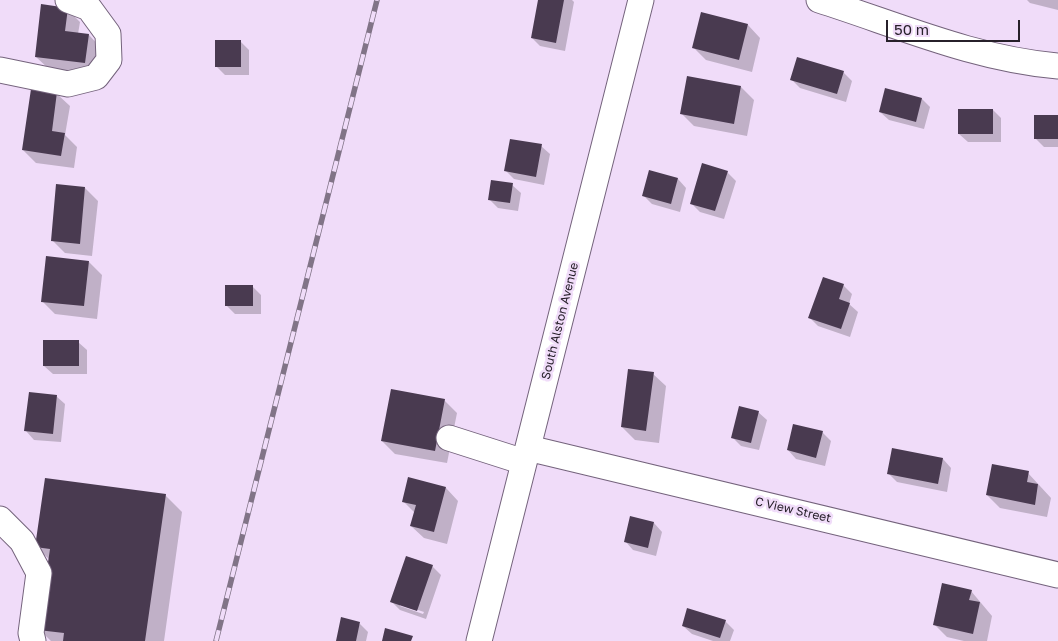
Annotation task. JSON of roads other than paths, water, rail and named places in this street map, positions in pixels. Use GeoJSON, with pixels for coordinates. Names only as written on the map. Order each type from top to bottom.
{"type":"FeatureCollection","features":[{"type":"Feature","properties":{"kind":"street"},"geometry":{"type":"LineString","coordinates":[[0,70],[68,84],[96,77],[109,60],[108,34],[89,8],[68,0]]}},
{"type":"Feature","properties":{"kind":"street","name":"South Alston Avenue"},"geometry":{"type":"LineString","coordinates":[[478,641],[641,0]]}},
{"type":"Feature","properties":{"kind":"street"},"geometry":{"type":"LineString","coordinates":[[819,0],[939,41],[1019,61],[1058,66]]}},
{"type":"Feature","properties":{"kind":"street","name":"C View Street"},"geometry":{"type":"LineString","coordinates":[[449,438],[1058,574]]}},
{"type":"Feature","properties":{"kind":"street"},"geometry":{"type":"LineString","coordinates":[[0,519],[22,542],[39,573],[32,633],[33,641]]}},
{"type":"Feature","properties":{"kind":"railway"},"geometry":{"type":"LineString","coordinates":[[216,641],[377,0]]}}]}
